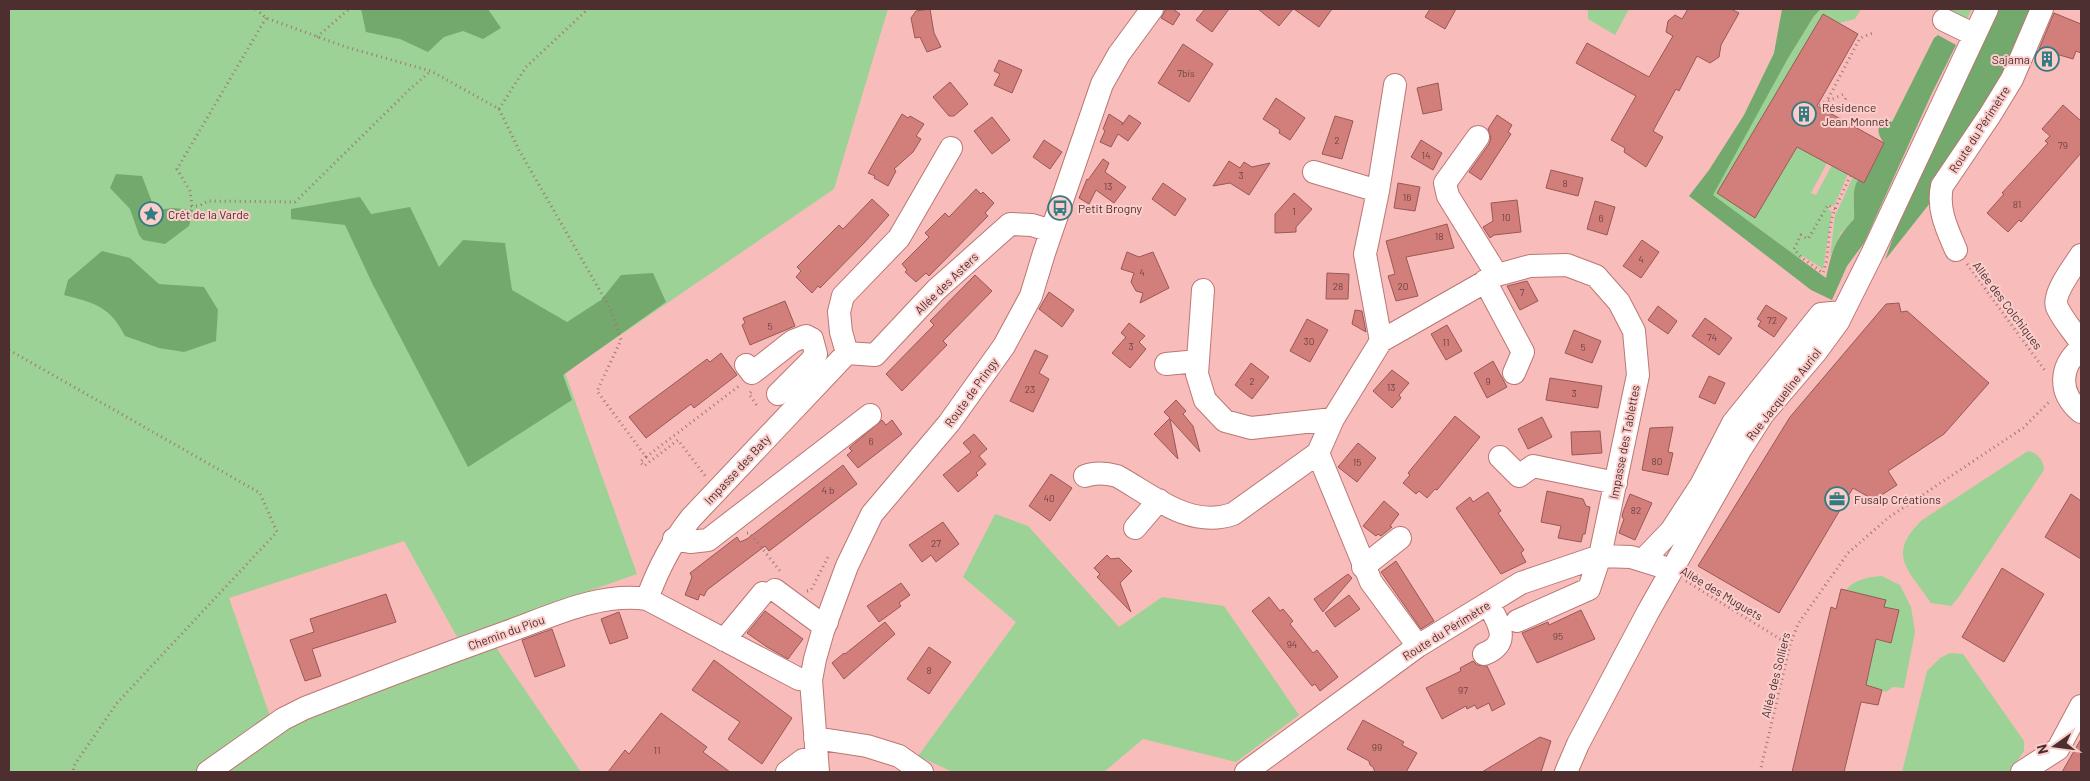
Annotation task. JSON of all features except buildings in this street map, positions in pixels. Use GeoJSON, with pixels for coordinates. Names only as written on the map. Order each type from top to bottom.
{"type":"FeatureCollection","features":[{"type":"Feature","properties":{"kind":"street","name":"Route de Pringy"},"geometry":{"type":"LineString","coordinates":[[817,756],[811,680],[815,658],[847,566],[872,514],[949,423],[1004,346],[1031,296],[1102,84],[1119,54],[1152,9]]}},
{"type":"Feature","properties":{"kind":"street","name":"Rue Jacqueline Auriol"},"geometry":{"type":"LineString","coordinates":[[1566,772],[1581,738],[1670,571],[1750,433],[1830,334],[1843,312],[1987,9]]}},
{"type":"Feature","properties":{"kind":"street","name":"Route du Périmètre"},"geometry":{"type":"LineString","coordinates":[[1956,250],[1942,216],[1940,195],[1942,186],[2012,79],[2042,9]]}},
{"type":"Feature","properties":{"kind":"street"},"geometry":{"type":"LineString","coordinates":[[1944,20],[1975,35]]}},
{"type":"Feature","properties":{"kind":"street"},"geometry":{"type":"LineString","coordinates":[[1381,341],[1365,254],[1396,85]]}},
{"type":"Feature","properties":{"kind":"street"},"geometry":{"type":"LineString","coordinates":[[1478,136],[1445,183],[1448,196],[1491,278],[1523,352],[1514,373]]}},
{"type":"Feature","properties":{"kind":"street"},"geometry":{"type":"LineString","coordinates":[[847,353],[841,332],[839,312],[843,296],[899,238],[951,148]]}},
{"type":"Feature","properties":{"kind":"street"},"geometry":{"type":"LineString","coordinates":[[1314,172],[1378,191]]}},
{"type":"Feature","properties":{"kind":"street","name":"Allée des Asters"},"geometry":{"type":"LineString","coordinates":[[847,353],[875,355],[936,290],[1010,224],[1032,225],[1052,231]]}},
{"type":"Feature","properties":{"kind":"street"},"geometry":{"type":"LineString","coordinates":[[2081,255],[2058,292],[2056,300],[2058,307],[2081,343]]}},
{"type":"Feature","properties":{"kind":"street","name":"Impasse des Tablettes"},"geometry":{"type":"LineString","coordinates":[[1318,453],[1333,419],[1381,341],[1491,278],[1530,266],[1567,264],[1596,276],[1619,302],[1634,331],[1638,375],[1600,556],[1589,589],[1517,621]]}},
{"type":"Feature","properties":{"kind":"street"},"geometry":{"type":"LineString","coordinates":[[1203,290],[1197,374],[1205,400],[1225,421],[1251,428],[1333,419]]}},
{"type":"Feature","properties":{"kind":"street"},"geometry":{"type":"LineString","coordinates":[[1643,560],[1670,531],[1700,485],[1733,423],[1765,383],[1821,314],[1843,312]]}},
{"type":"Feature","properties":{"kind":"street"},"geometry":{"type":"LineString","coordinates":[[743,376],[752,373],[793,341],[806,336],[812,339],[816,354],[778,394]]}},
{"type":"Feature","properties":{"kind":"street"},"geometry":{"type":"LineString","coordinates":[[2081,348],[2054,375],[2069,399],[2081,412]]}},
{"type":"Feature","properties":{"kind":"street","name":"Impasse des Baty"},"geometry":{"type":"LineString","coordinates":[[647,599],[664,557],[674,539],[691,518],[847,353]]}},
{"type":"Feature","properties":{"kind":"street"},"geometry":{"type":"LineString","coordinates":[[1166,364],[1198,361]]}},
{"type":"Feature","properties":{"kind":"street"},"geometry":{"type":"LineString","coordinates":[[674,539],[690,542],[708,540],[870,415]]}},
{"type":"Feature","properties":{"kind":"street"},"geometry":{"type":"LineString","coordinates":[[1085,476],[1092,473],[1107,473],[1117,476],[1181,513],[1195,518],[1222,518],[1233,514],[1318,453],[1363,567],[1371,582],[1418,646]]}},
{"type":"Feature","properties":{"kind":"street"},"geometry":{"type":"LineString","coordinates":[[1500,457],[1519,476],[1533,466],[1616,484]]}},
{"type":"Feature","properties":{"kind":"street"},"geometry":{"type":"LineString","coordinates":[[1135,528],[1159,500]]}},
{"type":"Feature","properties":{"kind":"street"},"geometry":{"type":"LineString","coordinates":[[1363,567],[1400,538]]}},
{"type":"Feature","properties":{"kind":"street","name":"Route du Périmètre"},"geometry":{"type":"LineString","coordinates":[[1246,772],[1418,646],[1521,583],[1600,556],[1631,557],[1670,571]]}},
{"type":"Feature","properties":{"kind":"street"},"geometry":{"type":"LineString","coordinates":[[724,640],[769,592],[817,621],[827,622]]}},
{"type":"Feature","properties":{"kind":"street","name":"Chemin du Piou"},"geometry":{"type":"LineString","coordinates":[[208,772],[283,719],[304,708],[451,652],[600,600],[628,596],[647,599],[799,679],[811,680]]}},
{"type":"Feature","properties":{"kind":"street"},"geometry":{"type":"LineString","coordinates":[[1484,654],[1495,650],[1501,642],[1501,632],[1488,603]]}},
{"type":"Feature","properties":{"kind":"street"},"geometry":{"type":"LineString","coordinates":[[2022,772],[2058,749],[2081,706]]}},
{"type":"Feature","properties":{"kind":"street"},"geometry":{"type":"LineString","coordinates":[[787,772],[803,760],[867,746],[899,756],[922,772]]}},
{"type":"Feature","properties":{"kind":"path"},"geometry":{"type":"LineString","coordinates":[[256,9],[266,18],[431,71],[499,109],[519,150],[611,310],[621,340],[597,391],[646,457]]}},
{"type":"Feature","properties":{"kind":"path"},"geometry":{"type":"LineString","coordinates":[[318,36],[349,9]]}},
{"type":"Feature","properties":{"kind":"path"},"geometry":{"type":"LineString","coordinates":[[499,109],[526,67],[588,9]]}},
{"type":"Feature","properties":{"kind":"path"},"geometry":{"type":"LineString","coordinates":[[266,18],[177,169],[190,191],[192,206],[199,206],[208,201],[295,202],[410,89],[431,71]]}},
{"type":"Feature","properties":{"kind":"path"},"geometry":{"type":"LineString","coordinates":[[1826,103],[1860,38],[1873,33]]}},
{"type":"Feature","properties":{"kind":"path"},"geometry":{"type":"LineString","coordinates":[[1819,105],[1845,95],[1836,116]]}},
{"type":"Feature","properties":{"kind":"path"},"geometry":{"type":"LineString","coordinates":[[1835,210],[1828,205],[1808,239],[1801,234],[1794,249],[1801,258],[1823,273],[1827,264],[1835,210],[1851,175]]}},
{"type":"Feature","properties":{"kind":"path","name":"Allée des Colchiques"},"geometry":{"type":"LineString","coordinates":[[1956,250],[2037,358],[2054,375]]}},
{"type":"Feature","properties":{"kind":"path"},"geometry":{"type":"LineString","coordinates":[[9,350],[260,493],[278,532],[116,703],[73,767],[74,772]]}},
{"type":"Feature","properties":{"kind":"path"},"geometry":{"type":"LineString","coordinates":[[710,481],[678,440],[644,466],[640,462],[743,376]]}},
{"type":"Feature","properties":{"kind":"path"},"geometry":{"type":"LineString","coordinates":[[754,390],[749,394],[758,407]]}},
{"type":"Feature","properties":{"kind":"path","name":"Allée des Solliers"},"geometry":{"type":"LineString","coordinates":[[1760,772],[1790,645],[1802,616],[1848,553],[1888,518],[2023,428],[2051,399]]}},
{"type":"Feature","properties":{"kind":"path"},"geometry":{"type":"LineString","coordinates":[[761,547],[776,567]]}},
{"type":"Feature","properties":{"kind":"path","name":"Allée des Muguets"},"geometry":{"type":"LineString","coordinates":[[1670,571],[1790,645]]}},
{"type":"Feature","properties":{"kind":"green space"},"geometry":{"type":"Polygon","coordinates":[[[9,9],[888,9],[834,189],[565,373],[637,574],[457,637],[404,541],[229,598],[271,719],[495,646],[581,772],[9,772],[9,9]]]}},
{"type":"Feature","properties":{"kind":"green space"},"geometry":{"type":"Polygon","coordinates":[[[361,9],[488,9],[501,28],[483,39],[463,31],[444,37],[428,52],[400,39],[366,32],[361,9]]]}},
{"type":"Feature","properties":{"kind":"green space"},"geometry":{"type":"Polygon","coordinates":[[[1588,9],[1629,9],[1615,35],[1588,19],[1588,9]]]}},
{"type":"Feature","properties":{"kind":"green space"},"geometry":{"type":"Polygon","coordinates":[[[1782,9],[1821,9],[1814,16],[1787,60],[1713,195],[1826,278],[1838,239],[1854,219],[1856,184],[1858,180],[1864,182],[1884,143],[1878,131],[1882,118],[1892,122],[1934,38],[1938,35],[1956,45],[1932,93],[1864,243],[1847,266],[1832,300],[1811,290],[1689,196],[1709,170],[1744,115],[1774,53],[1782,9]]]}},
{"type":"Feature","properties":{"kind":"green space"},"geometry":{"type":"Polygon","coordinates":[[[1821,9],[1861,9],[1855,19],[1839,23],[1823,14],[1717,193],[1755,218],[1797,147],[1827,163],[1811,193],[1816,195],[1832,165],[1848,174],[1834,206],[1831,205],[1828,209],[1832,212],[1823,269],[1803,256],[1800,259],[1712,195],[1787,60],[1814,16],[1821,9]]]}},
{"type":"Feature","properties":{"kind":"green space"},"geometry":{"type":"Polygon","coordinates":[[[1935,9],[1972,9],[1966,20],[1935,9]]]}},
{"type":"Feature","properties":{"kind":"green space"},"geometry":{"type":"Polygon","coordinates":[[[1999,9],[2032,9],[2016,51],[1949,179],[1885,260],[1898,224],[1999,9]]]}},
{"type":"Feature","properties":{"kind":"green space"},"geometry":{"type":"Polygon","coordinates":[[[116,174],[142,176],[155,210],[173,208],[193,210],[189,226],[165,244],[143,240],[139,235],[130,209],[110,188],[116,174]]]}},
{"type":"Feature","properties":{"kind":"green space"},"geometry":{"type":"Polygon","coordinates":[[[1853,177],[1858,180],[1854,193],[1854,219],[1840,234],[1830,257],[1835,216],[1853,177]]]}},
{"type":"Feature","properties":{"kind":"green space"},"geometry":{"type":"Polygon","coordinates":[[[360,197],[371,214],[410,207],[439,267],[463,240],[505,243],[512,290],[567,322],[601,300],[621,275],[653,273],[666,302],[563,375],[572,400],[468,467],[373,285],[345,225],[291,219],[291,209],[360,197]]]}},
{"type":"Feature","properties":{"kind":"green space"},"geometry":{"type":"Polygon","coordinates":[[[102,251],[130,258],[159,284],[204,287],[218,310],[216,341],[184,352],[159,348],[125,336],[113,318],[100,307],[64,295],[68,280],[102,251]]]}},
{"type":"Feature","properties":{"kind":"green space"},"geometry":{"type":"Polygon","coordinates":[[[2028,451],[2034,453],[2039,458],[2043,463],[2044,470],[1958,598],[1951,606],[1931,603],[1904,562],[1905,543],[1911,532],[1922,520],[2028,451]]]}},
{"type":"Feature","properties":{"kind":"green space"},"geometry":{"type":"Polygon","coordinates":[[[995,514],[1028,526],[1119,627],[1162,597],[1224,606],[1299,715],[1236,762],[1143,739],[1104,772],[953,772],[918,756],[1016,622],[963,577],[995,514]]]}},
{"type":"Feature","properties":{"kind":"green space"},"geometry":{"type":"Polygon","coordinates":[[[1882,576],[1900,585],[1911,607],[1915,632],[1904,688],[1893,687],[1886,692],[1866,685],[1876,639],[1891,643],[1899,610],[1884,607],[1885,600],[1846,590],[1858,581],[1882,576]]]}},
{"type":"Feature","properties":{"kind":"green space"},"geometry":{"type":"Polygon","coordinates":[[[1950,653],[1963,654],[2024,741],[2024,751],[2010,772],[1902,772],[1927,671],[1940,658],[1950,653]]]}},
{"type":"Feature","properties":{"kind":"place","name":"Sajama"},"geometry":{"type":"Point","coordinates":[2047,59]}},
{"type":"Feature","properties":{"kind":"place","name":"Résidence Jean Monnet"},"geometry":{"type":"Point","coordinates":[1804,114]}},
{"type":"Feature","properties":{"kind":"place","name":"Petit Brogny"},"geometry":{"type":"Point","coordinates":[1060,208]}},
{"type":"Feature","properties":{"kind":"place","name":"Crêt de la Varde"},"geometry":{"type":"Point","coordinates":[151,214]}},
{"type":"Feature","properties":{"kind":"place","name":"Fusalp Créations"},"geometry":{"type":"Point","coordinates":[1837,499]}}]}
